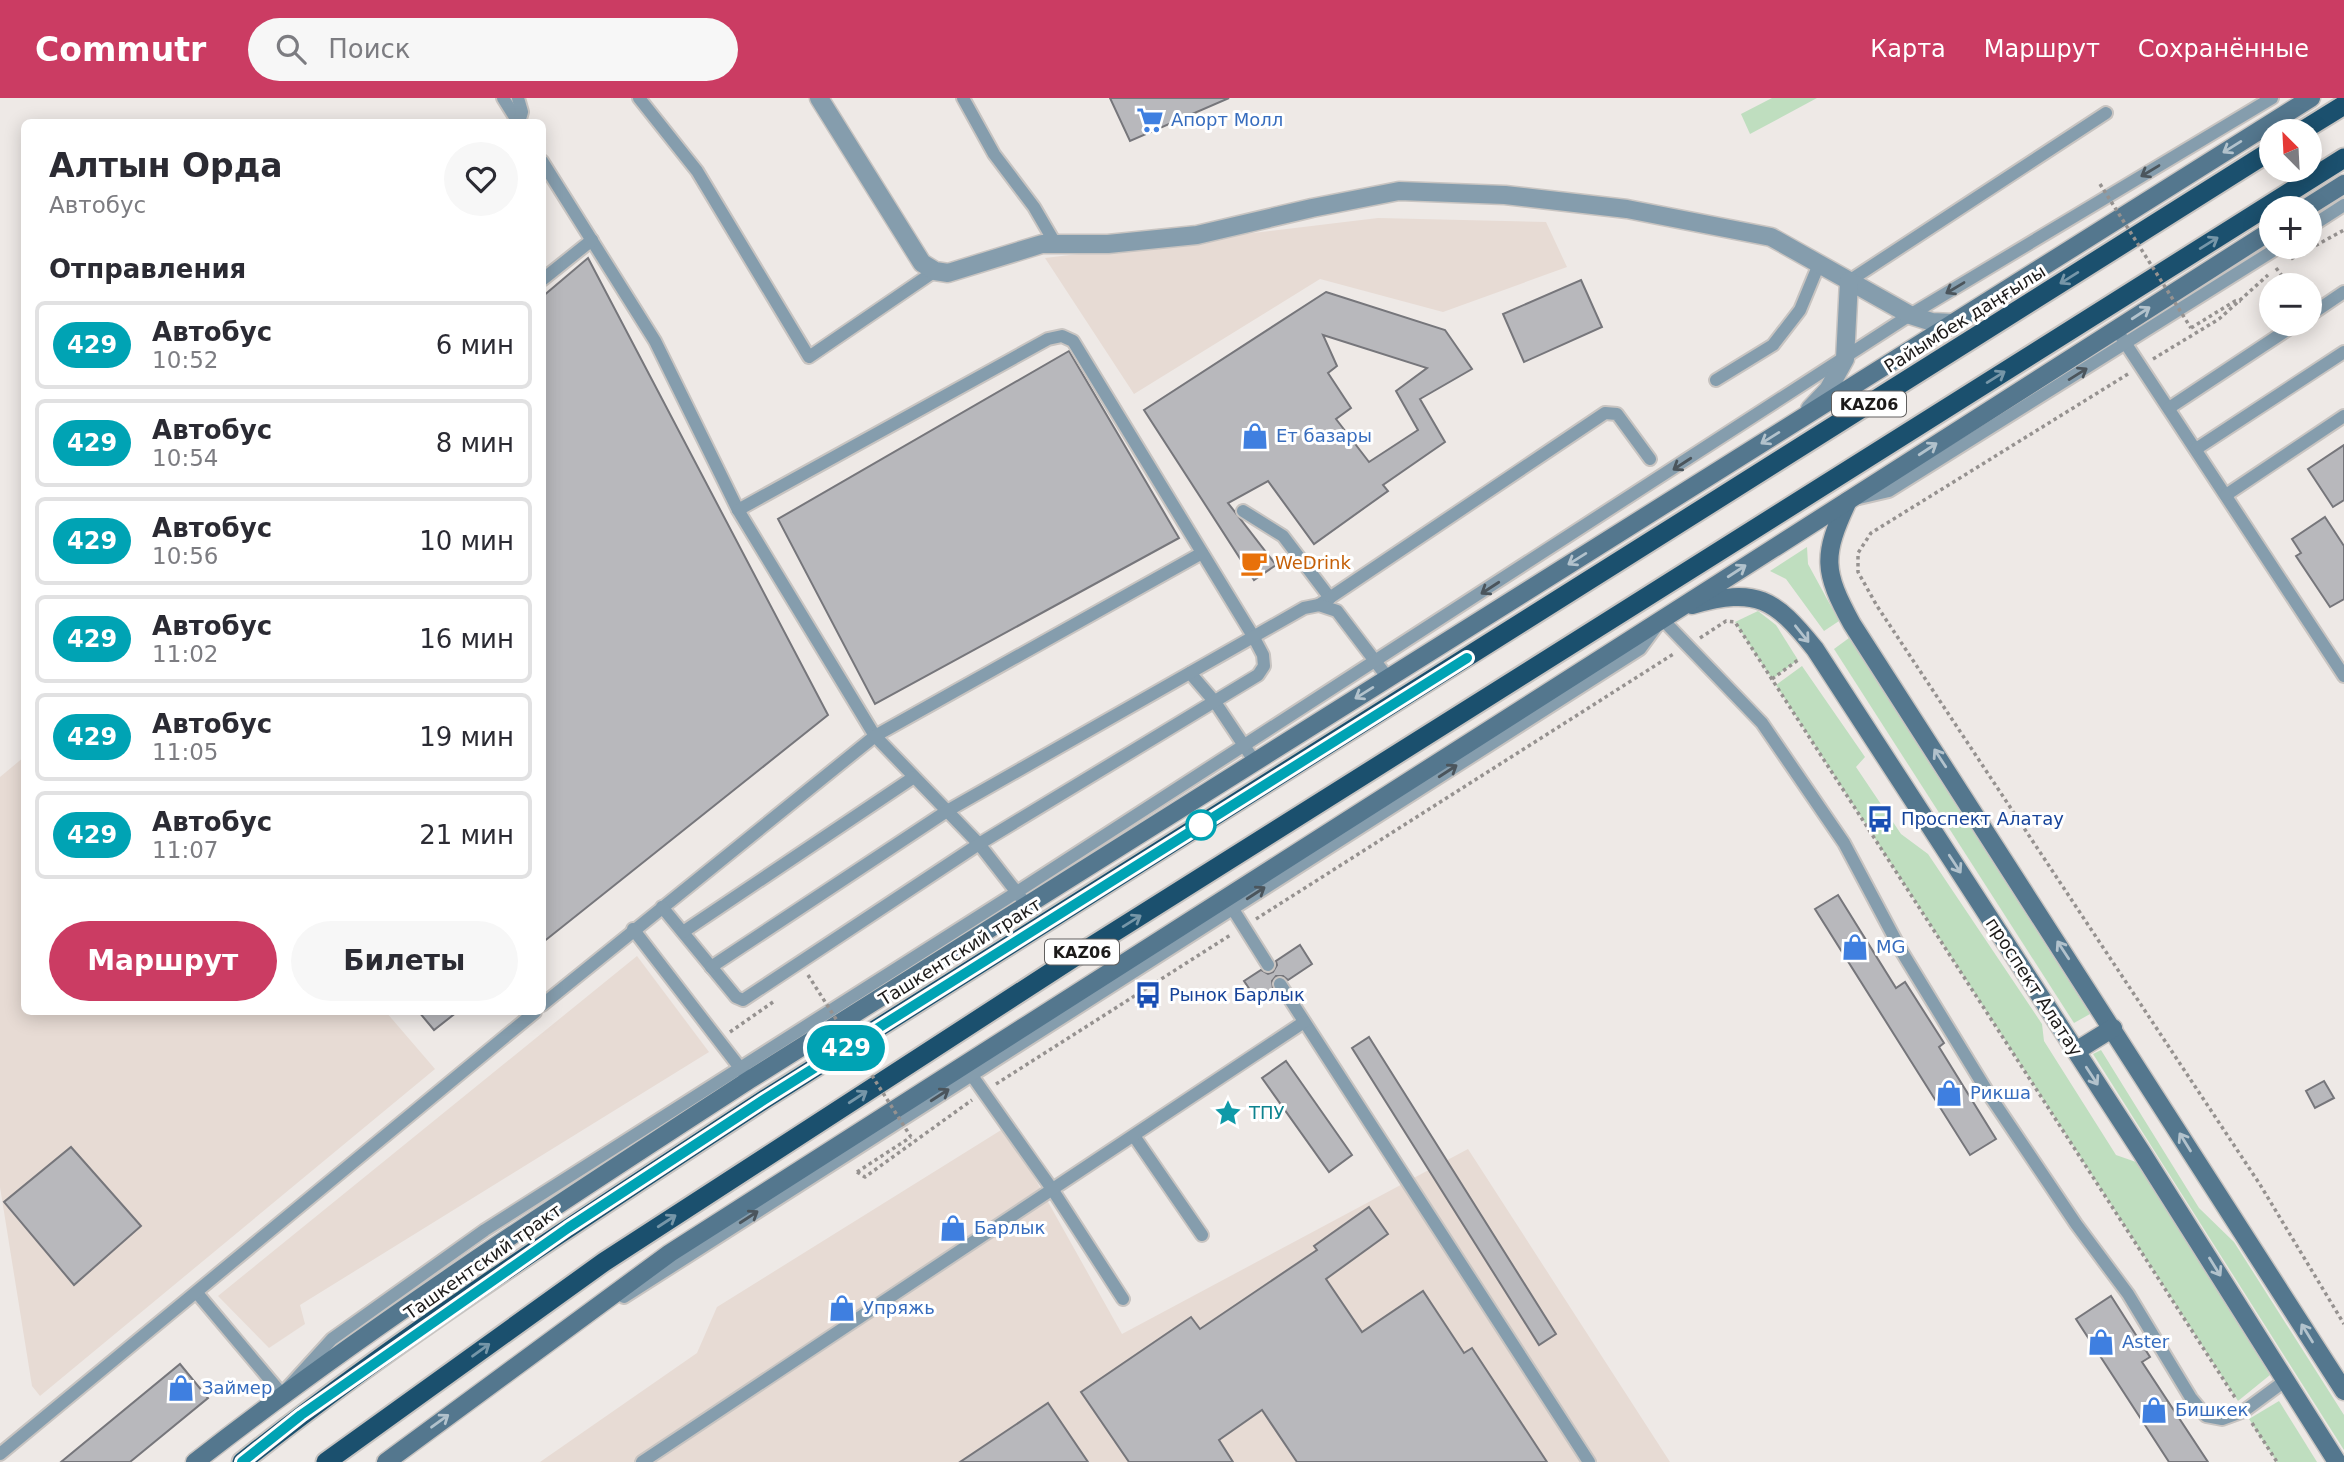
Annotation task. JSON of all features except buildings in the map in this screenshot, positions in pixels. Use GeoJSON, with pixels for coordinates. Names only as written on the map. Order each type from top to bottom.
{"type":"FeatureCollection","features":[{"type":"Feature","properties":{"kind":"highway"},"geometry":{"type":"LineString","coordinates":[[2321,119],[2344,105]]}},
{"type":"Feature","properties":{"kind":"highway","name":"Райымбек даңғылы"},"geometry":{"type":"LineString","coordinates":[[1467,658],[2259,158]]}},
{"type":"Feature","properties":{"kind":"highway","name":"KАZ06"},"geometry":{"type":"LineString","coordinates":[[326,1462],[615,1254],[1073,958],[2344,158]]}},
{"type":"Feature","properties":{"kind":"highway","name":"Ташкентский тракт"},"geometry":{"type":"LineString","coordinates":[[242,1462],[301,1415],[568,1228],[765,1099],[1467,658]]}},
{"type":"Feature","properties":{"kind":"main road"},"geometry":{"type":"LineString","coordinates":[[195,1462],[282,1394],[744,1073],[1022,899],[1255,762],[2311,98]]}},
{"type":"Feature","properties":{"kind":"main road"},"geometry":{"type":"LineString","coordinates":[[2322,198],[2344,184]]}},
{"type":"Feature","properties":{"kind":"main road"},"geometry":{"type":"LineString","coordinates":[[386,1462],[670,1253],[968,1069],[1229,903],[1669,614],[1848,500],[2121,336],[2259,239]]}},
{"type":"Feature","properties":{"kind":"main road"},"geometry":{"type":"LineString","coordinates":[[1848,500],[1830,543],[1829,569],[1836,594],[1852,624],[2344,1391]]}},
{"type":"Feature","properties":{"kind":"main road","name":"проспект Алатау"},"geometry":{"type":"LineString","coordinates":[[1669,614],[1719,598],[1749,597],[1772,605],[1792,621],[1815,649],[2076,1051],[2337,1462]]}},
{"type":"Feature","properties":{"kind":"main road"},"geometry":{"type":"LineString","coordinates":[[2076,1051],[2113,1028]]}},
{"type":"Feature","properties":{"kind":"street"},"geometry":{"type":"LineString","coordinates":[[819,98],[922,263],[935,271],[948,273],[1042,244],[1108,244],[1197,235],[1399,191],[1505,195],[1627,209],[1771,237],[1910,315],[1932,322],[1953,323]]}},
{"type":"Feature","properties":{"kind":"street"},"geometry":{"type":"LineString","coordinates":[[1797,421],[1828,390],[1845,359],[1849,281]]}},
{"type":"Feature","properties":{"kind":"lane"},"geometry":{"type":"LineString","coordinates":[[503,98],[517,119]]}},
{"type":"Feature","properties":{"kind":"lane"},"geometry":{"type":"LineString","coordinates":[[518,98],[522,112],[520,119]]}},
{"type":"Feature","properties":{"kind":"lane"},"geometry":{"type":"LineString","coordinates":[[639,98],[697,171],[809,357],[935,271]]}},
{"type":"Feature","properties":{"kind":"lane"},"geometry":{"type":"LineString","coordinates":[[963,98],[993,154],[1034,207],[1055,243]]}},
{"type":"Feature","properties":{"kind":"lane"},"geometry":{"type":"LineString","coordinates":[[546,167],[655,341],[738,509],[875,736],[979,844],[1022,899],[1244,744],[1910,315],[2272,98]]}},
{"type":"Feature","properties":{"kind":"lane"},"geometry":{"type":"LineString","coordinates":[[1849,281],[2106,113]]}},
{"type":"Feature","properties":{"kind":"lane"},"geometry":{"type":"LineString","coordinates":[[2322,219],[2344,205]]}},
{"type":"Feature","properties":{"kind":"lane"},"geometry":{"type":"LineString","coordinates":[[546,277],[592,240]]}},
{"type":"Feature","properties":{"kind":"lane"},"geometry":{"type":"LineString","coordinates":[[2259,258],[2121,336],[2344,676]]}},
{"type":"Feature","properties":{"kind":"lane"},"geometry":{"type":"LineString","coordinates":[[1716,380],[1773,345],[1800,310],[1819,264]]}},
{"type":"Feature","properties":{"kind":"lane"},"geometry":{"type":"LineString","coordinates":[[2322,307],[2344,292]]}},
{"type":"Feature","properties":{"kind":"lane"},"geometry":{"type":"LineString","coordinates":[[2169,408],[2278,336]]}},
{"type":"Feature","properties":{"kind":"lane"},"geometry":{"type":"LineString","coordinates":[[662,907],[736,997],[743,1000],[979,844],[1258,675],[1264,666],[1263,655],[1253,636],[1073,341],[1062,337],[1048,339],[738,509]]}},
{"type":"Feature","properties":{"kind":"lane"},"geometry":{"type":"LineString","coordinates":[[2196,449],[2344,352]]}},
{"type":"Feature","properties":{"kind":"lane"},"geometry":{"type":"LineString","coordinates":[[711,967],[947,811],[1253,636],[1304,608],[1324,601],[1605,413],[1617,414],[1650,459]]}},
{"type":"Feature","properties":{"kind":"lane"},"geometry":{"type":"LineString","coordinates":[[2226,495],[2344,416]]}},
{"type":"Feature","properties":{"kind":"lane"},"geometry":{"type":"LineString","coordinates":[[1243,511],[1283,536],[1324,601],[1337,611],[1388,678]]}},
{"type":"Feature","properties":{"kind":"lane"},"geometry":{"type":"LineString","coordinates":[[546,1002],[875,736],[1202,553]]}},
{"type":"Feature","properties":{"kind":"lane"},"geometry":{"type":"LineString","coordinates":[[1669,614],[1689,645],[1762,723],[1844,843],[1902,952],[1990,1096],[2076,1224],[2128,1294],[2191,1398],[2206,1416],[2222,1419],[2244,1410],[2286,1380]]}},
{"type":"Feature","properties":{"kind":"lane"},"geometry":{"type":"LineString","coordinates":[[1190,673],[1215,702],[1255,762]]}},
{"type":"Feature","properties":{"kind":"lane"},"geometry":{"type":"LineString","coordinates":[[683,932],[914,777]]}},
{"type":"Feature","properties":{"kind":"lane"},"geometry":{"type":"LineString","coordinates":[[1229,903],[1268,965]]}},
{"type":"Feature","properties":{"kind":"lane"},"geometry":{"type":"LineString","coordinates":[[634,929],[744,1073]]}},
{"type":"Feature","properties":{"kind":"lane"},"geometry":{"type":"LineString","coordinates":[[1280,984],[1589,1462]]}},
{"type":"Feature","properties":{"kind":"lane"},"geometry":{"type":"LineString","coordinates":[[0,1454],[531,1015]]}},
{"type":"Feature","properties":{"kind":"lane"},"geometry":{"type":"LineString","coordinates":[[642,1462],[1304,1022]]}},
{"type":"Feature","properties":{"kind":"lane"},"geometry":{"type":"LineString","coordinates":[[968,1069],[1052,1189],[1123,1299]]}},
{"type":"Feature","properties":{"kind":"lane"},"geometry":{"type":"LineString","coordinates":[[1135,1136],[1202,1235]]}},
{"type":"Feature","properties":{"kind":"lane"},"geometry":{"type":"LineString","coordinates":[[197,1293],[282,1394]]}},
{"type":"Feature","properties":{"kind":"path"},"geometry":{"type":"LineString","coordinates":[[2100,184],[2191,328],[2241,300]]}},
{"type":"Feature","properties":{"kind":"path"},"geometry":{"type":"LineString","coordinates":[[2344,230],[2276,268],[2219,319],[1871,533],[1858,554],[1858,572],[1877,606],[2259,1183],[2344,1324]]}},
{"type":"Feature","properties":{"kind":"path"},"geometry":{"type":"LineString","coordinates":[[2276,268],[2280,273]]}},
{"type":"Feature","properties":{"kind":"path"},"geometry":{"type":"LineString","coordinates":[[808,975],[911,1137],[857,1172],[865,1177],[983,1092],[1726,621],[1735,622],[2277,1462]]}},
{"type":"Feature","properties":{"kind":"path"},"geometry":{"type":"LineString","coordinates":[[1772,679],[1798,660]]}},
{"type":"Feature","properties":{"kind":"path"},"geometry":{"type":"LineString","coordinates":[[719,1039],[760,1012]]}},
{"type":"Feature","properties":{"kind":"shaded area"},"geometry":{"type":"Polygon","coordinates":[[[1378,218],[1546,222],[1567,267],[1443,312],[1320,279],[1134,394],[1045,258],[1378,218]]]}},
{"type":"Feature","properties":{"kind":"shaded area"},"geometry":{"type":"Polygon","coordinates":[[[21,760],[21,1015],[389,1015],[435,1069],[40,1396],[32,1386],[0,1187],[0,777],[21,760]]]}},
{"type":"Feature","properties":{"kind":"shaded area"},"geometry":{"type":"Polygon","coordinates":[[[637,956],[709,1052],[300,1305],[305,1324],[269,1348],[218,1296],[637,956]]]}},
{"type":"Feature","properties":{"kind":"shaded area","name":"Барлык"},"geometry":{"type":"Polygon","coordinates":[[[1006,1127],[1122,1334],[1468,1149],[1670,1462],[540,1462],[697,1353],[717,1307],[1006,1127]]]}},
{"type":"Feature","properties":{"kind":"green space"},"geometry":{"type":"Polygon","coordinates":[[[1772,98],[1817,98],[1750,134],[1741,114],[1772,98]]]}},
{"type":"Feature","properties":{"kind":"green space"},"geometry":{"type":"Polygon","coordinates":[[[1807,547],[1808,564],[1839,621],[1824,631],[1786,579],[1770,571],[1807,547]]]}},
{"type":"Feature","properties":{"kind":"green space"},"geometry":{"type":"Polygon","coordinates":[[[1758,611],[1776,625],[1798,660],[1772,679],[1735,622],[1758,611]]]}},
{"type":"Feature","properties":{"kind":"green space"},"geometry":{"type":"Polygon","coordinates":[[[1849,638],[2090,1014],[2074,1023],[1834,649],[1849,638]]]}},
{"type":"Feature","properties":{"kind":"green space"},"geometry":{"type":"Polygon","coordinates":[[[1802,666],[1865,757],[1856,767],[1901,834],[1928,854],[2042,1024],[2044,1041],[2116,1155],[2136,1162],[2270,1375],[2238,1401],[1776,685],[1802,666]]]}},
{"type":"Feature","properties":{"kind":"green space"},"geometry":{"type":"Polygon","coordinates":[[[2101,1050],[2199,1208],[2234,1242],[2344,1415],[2344,1450],[2093,1054],[2101,1050]]]}},
{"type":"Feature","properties":{"kind":"green space"},"geometry":{"type":"Polygon","coordinates":[[[2279,1401],[2317,1462],[2277,1462],[2249,1419],[2279,1401]]]}},
{"type":"Feature","properties":{"kind":"bus line","name":"429"},"geometry":{"type":"LineString","coordinates":[[242,1462],[301,1415],[568,1228],[765,1099],[1467,658]]}},
{"type":"Feature","properties":{"kind":"place","name":"Апорт Молл"},"geometry":{"type":"Point","coordinates":[1150,120]}},
{"type":"Feature","properties":{"kind":"place","name":"Ет базары"},"geometry":{"type":"Point","coordinates":[1255,436]}},
{"type":"Feature","properties":{"kind":"place","name":"WeDrink"},"geometry":{"type":"Point","coordinates":[1254,563]}},
{"type":"Feature","properties":{"kind":"place","name":"Проспект Алатау"},"geometry":{"type":"Point","coordinates":[1880,819]}},
{"type":"Feature","properties":{"kind":"place","name":"MG"},"geometry":{"type":"Point","coordinates":[1855,947]}},
{"type":"Feature","properties":{"kind":"place","name":"Рынок Барлык"},"geometry":{"type":"Point","coordinates":[1148,995]}},
{"type":"Feature","properties":{"kind":"place","name":"Рикша"},"geometry":{"type":"Point","coordinates":[1949,1093]}},
{"type":"Feature","properties":{"kind":"place","name":"ТПУ"},"geometry":{"type":"Point","coordinates":[1228,1113]}},
{"type":"Feature","properties":{"kind":"place","name":"Барлык"},"geometry":{"type":"Point","coordinates":[953,1228]}},
{"type":"Feature","properties":{"kind":"place","name":"Упряжь"},"geometry":{"type":"Point","coordinates":[842,1308]}},
{"type":"Feature","properties":{"kind":"place","name":"Aster"},"geometry":{"type":"Point","coordinates":[2101,1342]}},
{"type":"Feature","properties":{"kind":"place","name":"Займер"},"geometry":{"type":"Point","coordinates":[181,1388]}},
{"type":"Feature","properties":{"kind":"place","name":"Бишкек"},"geometry":{"type":"Point","coordinates":[2154,1410]}}]}
